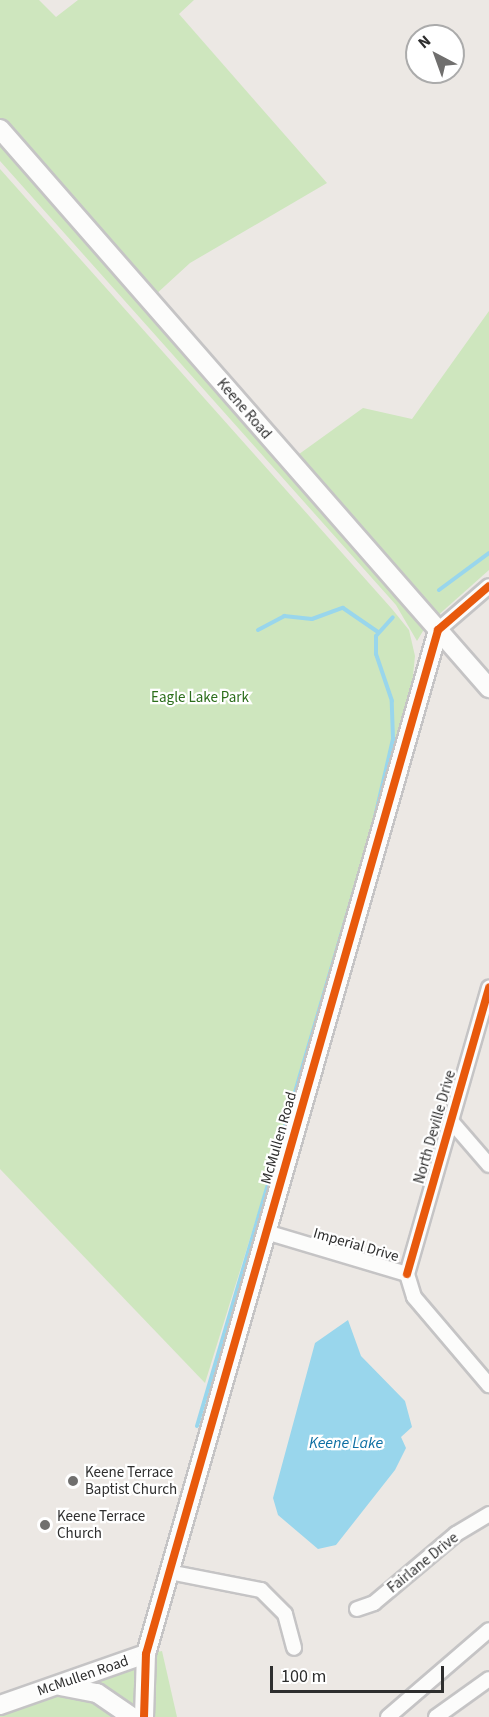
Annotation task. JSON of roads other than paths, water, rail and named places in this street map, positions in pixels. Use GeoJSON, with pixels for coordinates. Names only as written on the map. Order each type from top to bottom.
{"type":"FeatureCollection","features":[{"type":"Feature","properties":{"kind":"street","name":"Keene Road"},"geometry":{"type":"LineString","coordinates":[[0,129],[489,688]]}},
{"type":"Feature","properties":{"kind":"street"},"geometry":{"type":"LineString","coordinates":[[438,630],[489,586]]}},
{"type":"Feature","properties":{"kind":"street","name":"McMullen Road"},"geometry":{"type":"LineString","coordinates":[[0,1705],[146,1654],[438,630]]}},
{"type":"Feature","properties":{"kind":"street","name":"North Deville Drive"},"geometry":{"type":"LineString","coordinates":[[407,1274],[489,988]]}},
{"type":"Feature","properties":{"kind":"street"},"geometry":{"type":"LineString","coordinates":[[451,1120],[489,1165]]}},
{"type":"Feature","properties":{"kind":"street","name":"Imperial Drive"},"geometry":{"type":"LineString","coordinates":[[266,1232],[407,1274],[414,1297],[489,1386]]}},
{"type":"Feature","properties":{"kind":"street","name":"Fairlane Drive"},"geometry":{"type":"LineString","coordinates":[[357,1609],[374,1603],[456,1534],[489,1514]]}},
{"type":"Feature","properties":{"kind":"street"},"geometry":{"type":"LineString","coordinates":[[169,1572],[261,1590],[285,1614],[294,1648]]}},
{"type":"Feature","properties":{"kind":"street"},"geometry":{"type":"LineString","coordinates":[[388,1717],[489,1630]]}},
{"type":"Feature","properties":{"kind":"street"},"geometry":{"type":"LineString","coordinates":[[144,1717],[146,1654]]}},
{"type":"Feature","properties":{"kind":"street"},"geometry":{"type":"LineString","coordinates":[[436,1717],[489,1679]]}},
{"type":"Feature","properties":{"kind":"street"},"geometry":{"type":"LineString","coordinates":[[55,1686],[97,1693],[132,1717]]}},
{"type":"Feature","properties":{"kind":"water","name":"Keene Lake"},"geometry":{"type":"Polygon","coordinates":[[[348,1320],[361,1356],[405,1401],[412,1427],[401,1437],[406,1448],[395,1470],[336,1545],[318,1549],[278,1515],[273,1498],[315,1343],[348,1320]]]}},
{"type":"Feature","properties":{"kind":"waterway"},"geometry":{"type":"LineString","coordinates":[[439,590],[489,553]]}},
{"type":"Feature","properties":{"kind":"waterway"},"geometry":{"type":"LineString","coordinates":[[258,630],[284,616],[312,619],[343,608],[378,632]]}},
{"type":"Feature","properties":{"kind":"waterway"},"geometry":{"type":"LineString","coordinates":[[375,817],[393,739],[392,701],[376,654],[376,636],[393,617]]}},
{"type":"Feature","properties":{"kind":"waterway"},"geometry":{"type":"LineString","coordinates":[[197,1426],[372,830]]}},
{"type":"Feature","properties":{"kind":"place","name":"Keene Terrace Baptist Church"},"geometry":{"type":"Point","coordinates":[73,1481]}},
{"type":"Feature","properties":{"kind":"place","name":"Keene Terrace Church"},"geometry":{"type":"Point","coordinates":[45,1525]}},
{"type":"Feature","properties":{"kind":"park label","name":"Eagle Lake Park"},"geometry":{"type":"Point","coordinates":[200,698]}}]}
